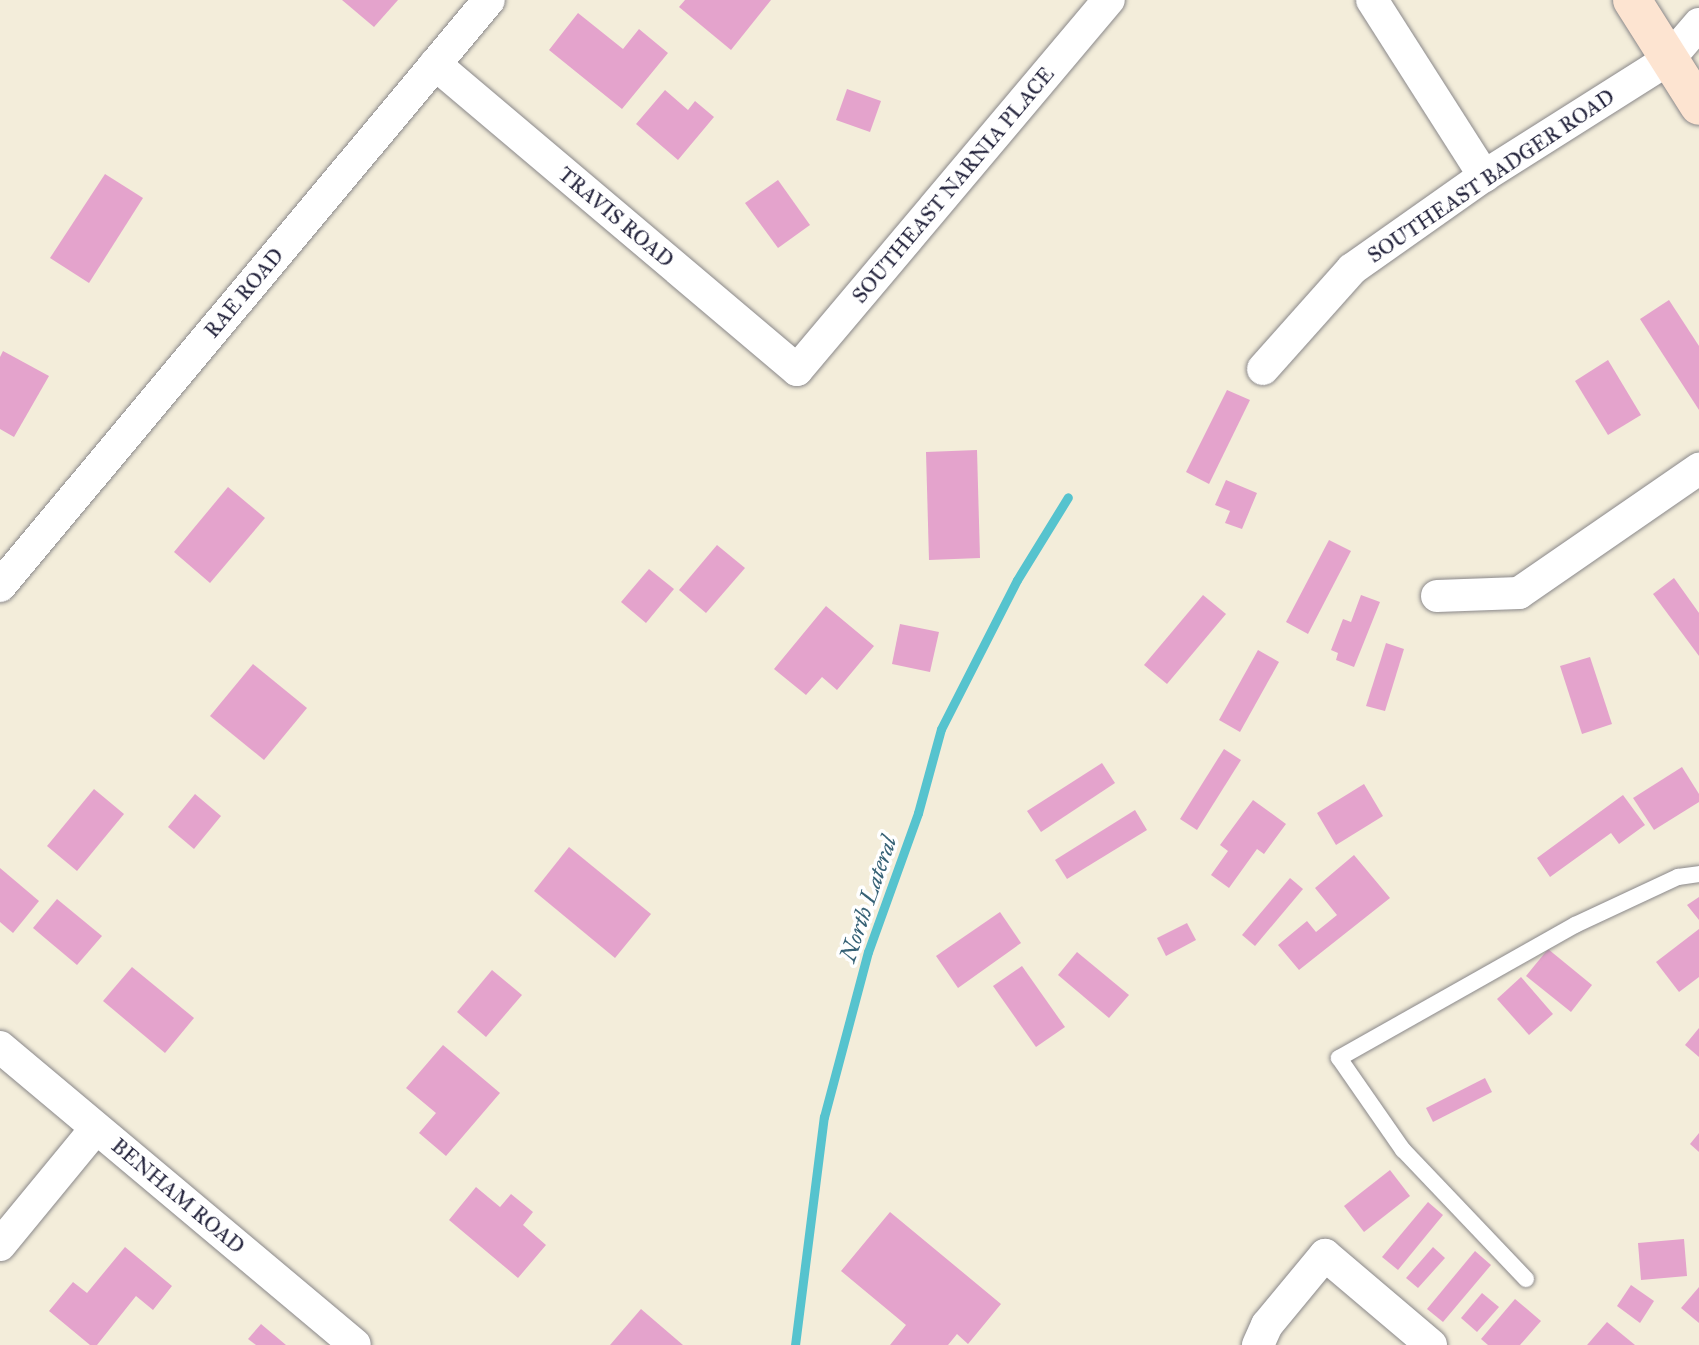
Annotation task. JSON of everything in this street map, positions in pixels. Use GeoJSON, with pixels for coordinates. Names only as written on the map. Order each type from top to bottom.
{"type":"FeatureCollection","features":[{"type":"Feature","properties":{"kind":"street","name":"RAE ROAD"},"geometry":{"type":"LineString","coordinates":[[0,586],[489,0]]}},
{"type":"Feature","properties":{"kind":"street","name":"SOUTHEAST NARNIA PLACE"},"geometry":{"type":"LineString","coordinates":[[797,370],[1109,0]]}},
{"type":"Feature","properties":{"kind":"street"},"geometry":{"type":"LineString","coordinates":[[1372,0],[1484,176]]}},
{"type":"Feature","properties":{"kind":"street"},"geometry":{"type":"LineString","coordinates":[[1632,0],[1699,106]]}},
{"type":"Feature","properties":{"kind":"street","name":"SOUTHEAST BADGER ROAD"},"geometry":{"type":"LineString","coordinates":[[1263,369],[1352,269],[1484,176],[1669,59],[1699,24]]}},
{"type":"Feature","properties":{"kind":"street","name":"TRAVIS ROAD"},"geometry":{"type":"LineString","coordinates":[[435,64],[797,370]]}},
{"type":"Feature","properties":{"kind":"street"},"geometry":{"type":"LineString","coordinates":[[1437,596],[1519,593],[1699,470]]}},
{"type":"Feature","properties":{"kind":"street","name":"BENHAM ROAD"},"geometry":{"type":"LineString","coordinates":[[0,1047],[355,1345]]}},
{"type":"Feature","properties":{"kind":"street"},"geometry":{"type":"LineString","coordinates":[[0,1245],[96,1128]]}},
{"type":"Feature","properties":{"kind":"street"},"geometry":{"type":"LineString","coordinates":[[1258,1345],[1267,1325],[1325,1255],[1431,1345]]}},
{"type":"Feature","properties":{"kind":"lane"},"geometry":{"type":"LineString","coordinates":[[1526,1279],[1403,1150],[1339,1058],[1574,925],[1678,877],[1699,874]]}},
{"type":"Feature","properties":{"kind":"building"},"geometry":{"type":"Polygon","coordinates":[[[342,0],[398,0],[374,27],[342,0]]]}},
{"type":"Feature","properties":{"kind":"building"},"geometry":{"type":"Polygon","coordinates":[[[685,0],[771,0],[731,50],[679,7],[685,0]]]}},
{"type":"Feature","properties":{"kind":"building"},"geometry":{"type":"Polygon","coordinates":[[[578,13],[623,49],[639,29],[668,53],[622,109],[549,50],[578,13]]]}},
{"type":"Feature","properties":{"kind":"building"},"geometry":{"type":"Polygon","coordinates":[[[847,89],[881,101],[870,132],[836,120],[847,89]]]}},
{"type":"Feature","properties":{"kind":"building"},"geometry":{"type":"Polygon","coordinates":[[[665,90],[688,110],[695,101],[714,117],[678,160],[636,124],[665,90]]]}},
{"type":"Feature","properties":{"kind":"building"},"geometry":{"type":"Polygon","coordinates":[[[105,174],[143,198],[89,283],[50,258],[105,174]]]}},
{"type":"Feature","properties":{"kind":"building"},"geometry":{"type":"Polygon","coordinates":[[[778,180],[810,225],[778,248],[745,203],[778,180]]]}},
{"type":"Feature","properties":{"kind":"building"},"geometry":{"type":"Polygon","coordinates":[[[1669,300],[1699,346],[1699,410],[1640,319],[1669,300]]]}},
{"type":"Feature","properties":{"kind":"building"},"geometry":{"type":"Polygon","coordinates":[[[3,351],[49,376],[14,437],[0,429],[0,357],[3,351]]]}},
{"type":"Feature","properties":{"kind":"building"},"geometry":{"type":"Polygon","coordinates":[[[1608,360],[1641,415],[1608,435],[1575,381],[1608,360]]]}},
{"type":"Feature","properties":{"kind":"building"},"geometry":{"type":"Polygon","coordinates":[[[1227,390],[1250,400],[1209,484],[1186,472],[1227,390]]]}},
{"type":"Feature","properties":{"kind":"building"},"geometry":{"type":"Polygon","coordinates":[[[977,450],[980,558],[929,560],[926,452],[977,450]]]}},
{"type":"Feature","properties":{"kind":"building"},"geometry":{"type":"Polygon","coordinates":[[[1226,480],[1257,493],[1242,529],[1225,523],[1230,511],[1215,505],[1226,480]]]}},
{"type":"Feature","properties":{"kind":"building"},"geometry":{"type":"Polygon","coordinates":[[[228,487],[265,518],[210,583],[174,552],[228,487]]]}},
{"type":"Feature","properties":{"kind":"building"},"geometry":{"type":"Polygon","coordinates":[[[1329,540],[1351,551],[1308,634],[1286,622],[1329,540]]]}},
{"type":"Feature","properties":{"kind":"building"},"geometry":{"type":"Polygon","coordinates":[[[717,545],[745,568],[706,613],[679,590],[717,545]]]}},
{"type":"Feature","properties":{"kind":"building"},"geometry":{"type":"Polygon","coordinates":[[[649,569],[674,589],[646,623],[621,602],[649,569]]]}},
{"type":"Feature","properties":{"kind":"building"},"geometry":{"type":"Polygon","coordinates":[[[1674,578],[1699,613],[1699,656],[1653,594],[1674,578]]]}},
{"type":"Feature","properties":{"kind":"building"},"geometry":{"type":"Polygon","coordinates":[[[1203,595],[1226,614],[1167,684],[1144,665],[1203,595]]]}},
{"type":"Feature","properties":{"kind":"building"},"geometry":{"type":"Polygon","coordinates":[[[1361,595],[1380,602],[1354,667],[1336,660],[1338,653],[1331,650],[1343,619],[1351,622],[1361,595]]]}},
{"type":"Feature","properties":{"kind":"building"},"geometry":{"type":"Polygon","coordinates":[[[826,606],[874,646],[837,690],[822,677],[806,695],[774,669],[826,606]]]}},
{"type":"Feature","properties":{"kind":"building"},"geometry":{"type":"Polygon","coordinates":[[[900,624],[939,632],[930,672],[892,664],[900,624]]]}},
{"type":"Feature","properties":{"kind":"building"},"geometry":{"type":"Polygon","coordinates":[[[1386,643],[1404,649],[1385,711],[1366,706],[1386,643]]]}},
{"type":"Feature","properties":{"kind":"building"},"geometry":{"type":"Polygon","coordinates":[[[1258,650],[1279,662],[1240,732],[1219,720],[1258,650]]]}},
{"type":"Feature","properties":{"kind":"building"},"geometry":{"type":"Polygon","coordinates":[[[1590,657],[1612,724],[1582,734],[1560,666],[1590,657]]]}},
{"type":"Feature","properties":{"kind":"building"},"geometry":{"type":"Polygon","coordinates":[[[253,664],[307,708],[264,760],[210,716],[253,664]]]}},
{"type":"Feature","properties":{"kind":"building"},"geometry":{"type":"Polygon","coordinates":[[[1224,749],[1241,760],[1197,830],[1180,819],[1224,749]]]}},
{"type":"Feature","properties":{"kind":"building"},"geometry":{"type":"Polygon","coordinates":[[[1102,763],[1115,783],[1041,832],[1027,811],[1102,763]]]}},
{"type":"Feature","properties":{"kind":"building"},"geometry":{"type":"Polygon","coordinates":[[[1682,767],[1699,794],[1699,802],[1654,830],[1633,798],[1682,767]]]}},
{"type":"Feature","properties":{"kind":"building"},"geometry":{"type":"Polygon","coordinates":[[[1364,784],[1383,816],[1336,845],[1317,813],[1364,784]]]}},
{"type":"Feature","properties":{"kind":"building"},"geometry":{"type":"Polygon","coordinates":[[[94,789],[124,814],[77,871],[47,846],[94,789]]]}},
{"type":"Feature","properties":{"kind":"building"},"geometry":{"type":"Polygon","coordinates":[[[195,794],[221,816],[194,849],[168,827],[195,794]]]}},
{"type":"Feature","properties":{"kind":"building"},"geometry":{"type":"Polygon","coordinates":[[[1623,795],[1645,825],[1619,844],[1611,833],[1550,877],[1537,858],[1623,795]]]}},
{"type":"Feature","properties":{"kind":"building"},"geometry":{"type":"Polygon","coordinates":[[[1253,800],[1286,824],[1264,854],[1257,849],[1229,888],[1211,875],[1228,851],[1220,845],[1253,800]]]}},
{"type":"Feature","properties":{"kind":"building"},"geometry":{"type":"Polygon","coordinates":[[[1135,810],[1147,830],[1067,879],[1055,860],[1135,810]]]}},
{"type":"Feature","properties":{"kind":"building"},"geometry":{"type":"Polygon","coordinates":[[[569,847],[651,914],[615,958],[534,891],[569,847]]]}},
{"type":"Feature","properties":{"kind":"building"},"geometry":{"type":"Polygon","coordinates":[[[1354,855],[1390,898],[1299,970],[1278,945],[1307,921],[1316,932],[1337,915],[1315,888],[1354,855]]]}},
{"type":"Feature","properties":{"kind":"building"},"geometry":{"type":"Polygon","coordinates":[[[0,868],[39,901],[13,933],[0,922],[0,868]]]}},
{"type":"Feature","properties":{"kind":"building"},"geometry":{"type":"Polygon","coordinates":[[[1290,878],[1303,889],[1255,946],[1242,935],[1290,878]]]}},
{"type":"Feature","properties":{"kind":"building"},"geometry":{"type":"Polygon","coordinates":[[[1699,897],[1699,920],[1687,905],[1699,897]]]}},
{"type":"Feature","properties":{"kind":"building"},"geometry":{"type":"Polygon","coordinates":[[[57,899],[102,936],[77,965],[33,928],[57,899]]]}},
{"type":"Feature","properties":{"kind":"building"},"geometry":{"type":"Polygon","coordinates":[[[1000,912],[1021,943],[958,988],[936,956],[1000,912]]]}},
{"type":"Feature","properties":{"kind":"building"},"geometry":{"type":"Polygon","coordinates":[[[1187,923],[1196,940],[1166,956],[1157,938],[1187,923]]]}},
{"type":"Feature","properties":{"kind":"building"},"geometry":{"type":"Polygon","coordinates":[[[1699,929],[1699,977],[1679,992],[1656,962],[1699,929]]]}},
{"type":"Feature","properties":{"kind":"building"},"geometry":{"type":"Polygon","coordinates":[[[1548,949],[1592,985],[1571,1012],[1526,976],[1548,949]]]}},
{"type":"Feature","properties":{"kind":"building"},"geometry":{"type":"Polygon","coordinates":[[[1077,952],[1129,995],[1109,1018],[1058,975],[1077,952]]]}},
{"type":"Feature","properties":{"kind":"building"},"geometry":{"type":"Polygon","coordinates":[[[1022,966],[1065,1027],[1036,1047],[993,986],[1022,966]]]}},
{"type":"Feature","properties":{"kind":"building"},"geometry":{"type":"Polygon","coordinates":[[[132,967],[194,1018],[165,1053],[103,1001],[132,967]]]}},
{"type":"Feature","properties":{"kind":"building"},"geometry":{"type":"Polygon","coordinates":[[[492,970],[522,995],[486,1037],[457,1012],[492,970]]]}},
{"type":"Feature","properties":{"kind":"building"},"geometry":{"type":"Polygon","coordinates":[[[1521,977],[1553,1014],[1529,1035],[1497,999],[1521,977]]]}},
{"type":"Feature","properties":{"kind":"building"},"geometry":{"type":"Polygon","coordinates":[[[1699,1028],[1699,1057],[1685,1045],[1699,1028]]]}},
{"type":"Feature","properties":{"kind":"building"},"geometry":{"type":"Polygon","coordinates":[[[443,1045],[500,1093],[446,1156],[419,1133],[436,1113],[406,1088],[443,1045]]]}},
{"type":"Feature","properties":{"kind":"building"},"geometry":{"type":"Polygon","coordinates":[[[1485,1078],[1492,1092],[1433,1122],[1426,1108],[1485,1078]]]}},
{"type":"Feature","properties":{"kind":"building"},"geometry":{"type":"Polygon","coordinates":[[[1699,1133],[1699,1152],[1690,1144],[1699,1133]]]}},
{"type":"Feature","properties":{"kind":"building"},"geometry":{"type":"Polygon","coordinates":[[[1390,1170],[1410,1196],[1364,1232],[1344,1206],[1390,1170]]]}},
{"type":"Feature","properties":{"kind":"building"},"geometry":{"type":"Polygon","coordinates":[[[476,1187],[500,1207],[511,1194],[533,1212],[523,1225],[546,1245],[518,1278],[449,1220],[476,1187]]]}},
{"type":"Feature","properties":{"kind":"building"},"geometry":{"type":"Polygon","coordinates":[[[1428,1202],[1443,1215],[1398,1270],[1382,1257],[1428,1202]]]}},
{"type":"Feature","properties":{"kind":"building"},"geometry":{"type":"Polygon","coordinates":[[[890,1212],[1001,1304],[968,1344],[957,1334],[948,1345],[890,1345],[906,1325],[841,1271],[890,1212]]]}},
{"type":"Feature","properties":{"kind":"building"},"geometry":{"type":"Polygon","coordinates":[[[1684,1239],[1687,1276],[1641,1280],[1638,1243],[1684,1239]]]}},
{"type":"Feature","properties":{"kind":"building"},"geometry":{"type":"Polygon","coordinates":[[[125,1247],[172,1286],[153,1310],[136,1296],[97,1345],[90,1345],[49,1311],[73,1282],[87,1293],[125,1247]]]}},
{"type":"Feature","properties":{"kind":"building"},"geometry":{"type":"Polygon","coordinates":[[[1433,1247],[1445,1258],[1418,1288],[1406,1278],[1433,1247]]]}},
{"type":"Feature","properties":{"kind":"building"},"geometry":{"type":"Polygon","coordinates":[[[1475,1251],[1491,1265],[1443,1322],[1427,1309],[1475,1251]]]}},
{"type":"Feature","properties":{"kind":"building"},"geometry":{"type":"Polygon","coordinates":[[[1631,1285],[1654,1301],[1640,1323],[1617,1306],[1631,1285]]]}},
{"type":"Feature","properties":{"kind":"building"},"geometry":{"type":"Polygon","coordinates":[[[1699,1287],[1699,1323],[1681,1308],[1699,1287]]]}},
{"type":"Feature","properties":{"kind":"building"},"geometry":{"type":"Polygon","coordinates":[[[1482,1293],[1499,1307],[1477,1332],[1461,1318],[1482,1293]]]}},
{"type":"Feature","properties":{"kind":"building"},"geometry":{"type":"Polygon","coordinates":[[[1515,1299],[1541,1321],[1520,1345],[1488,1345],[1481,1339],[1515,1299]]]}},
{"type":"Feature","properties":{"kind":"building"},"geometry":{"type":"Polygon","coordinates":[[[641,1309],[683,1345],[610,1345],[641,1309]]]}},
{"type":"Feature","properties":{"kind":"building"},"geometry":{"type":"Polygon","coordinates":[[[1607,1322],[1635,1345],[1587,1345],[1607,1322]]]}},
{"type":"Feature","properties":{"kind":"building"},"geometry":{"type":"Polygon","coordinates":[[[261,1324],[286,1345],[256,1345],[248,1339],[261,1324]]]}},
{"type":"Feature","properties":{"kind":"waterway","name":"North Lateral"},"geometry":{"type":"LineString","coordinates":[[795,1345],[824,1117],[868,952],[918,813],[941,729],[1017,580],[1068,497]]}}]}
